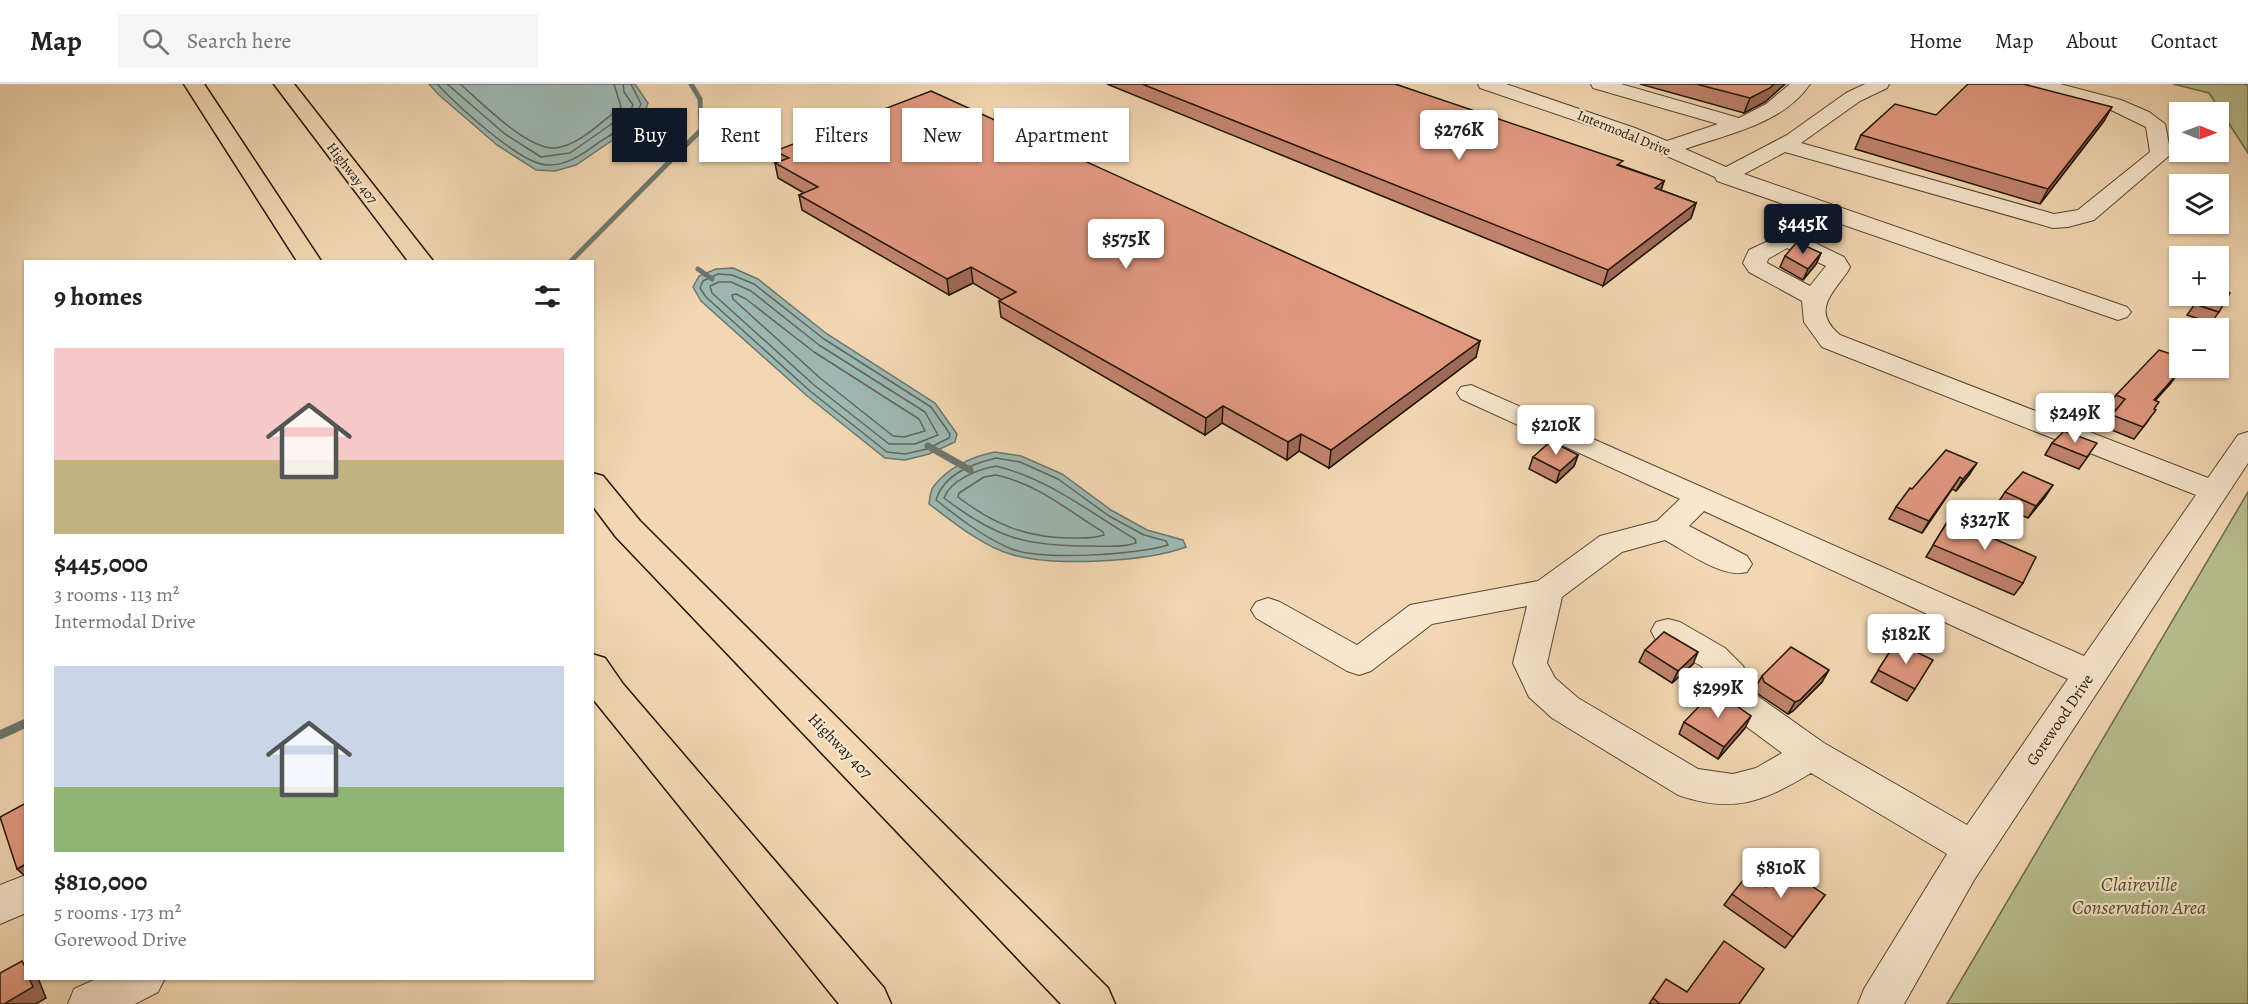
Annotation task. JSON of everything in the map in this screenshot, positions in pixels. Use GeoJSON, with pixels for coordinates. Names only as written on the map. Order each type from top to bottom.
{"type":"FeatureCollection","features":[{"type":"Feature","properties":{"kind":"highway"},"geometry":{"type":"LineString","coordinates":[[194,84],[308,260]]}},
{"type":"Feature","properties":{"kind":"highway","name":"Highway 407"},"geometry":{"type":"LineString","coordinates":[[284,84],[420,260]]}},
{"type":"Feature","properties":{"kind":"highway","name":"Highway 407"},"geometry":{"type":"LineString","coordinates":[[594,486],[628,529],[1092,1004]]}},
{"type":"Feature","properties":{"kind":"highway"},"geometry":{"type":"LineString","coordinates":[[594,671],[618,703],[868,1004]]}},
{"type":"Feature","properties":{"kind":"street","name":"Intermodal Drive"},"geometry":{"type":"LineString","coordinates":[[1487,84],[1628,132],[1725,176],[1758,188],[2118,312]]}},
{"type":"Feature","properties":{"kind":"street"},"geometry":{"type":"LineString","coordinates":[[1600,84],[1739,124]]}},
{"type":"Feature","properties":{"kind":"street"},"geometry":{"type":"LineString","coordinates":[[1665,149],[1757,118],[1802,84]]}},
{"type":"Feature","properties":{"kind":"street"},"geometry":{"type":"LineString","coordinates":[[1725,176],[1784,145],[1853,97],[1880,84]]}},
{"type":"Feature","properties":{"kind":"street"},"geometry":{"type":"LineString","coordinates":[[1784,145],[2053,221],[2068,220],[2086,214],[2161,154],[2155,124],[2145,117],[2121,107],[2038,84]]}},
{"type":"Feature","properties":{"kind":"street"},"geometry":{"type":"LineString","coordinates":[[1815,298],[1814,320],[1831,341],[2214,491]]}},
{"type":"Feature","properties":{"kind":"street"},"geometry":{"type":"LineString","coordinates":[[1471,393],[2091,674]]}},
{"type":"Feature","properties":{"kind":"street","name":"Gorewood Drive"},"geometry":{"type":"LineString","coordinates":[[1880,1004],[1960,867],[2248,441]]}},
{"type":"Feature","properties":{"kind":"street"},"geometry":{"type":"LineString","coordinates":[[1268,610],[1359,662],[1422,614],[1548,591],[1611,544],[1668,529],[1700,497]]}},
{"type":"Feature","properties":{"kind":"street"},"geometry":{"type":"LineString","coordinates":[[1668,529],[1736,564]]}},
{"type":"Feature","properties":{"kind":"street"},"geometry":{"type":"LineString","coordinates":[[1548,591],[1530,663],[1542,687],[1565,708],[1691,784],[1733,790],[1766,781],[1811,753]]}},
{"type":"Feature","properties":{"kind":"street"},"geometry":{"type":"LineString","coordinates":[[1668,632],[1713,657],[1731,675],[1741,703],[1811,753],[1973,849]]}},
{"type":"Feature","properties":{"kind":"street"},"geometry":{"type":"LineString","coordinates":[[0,905],[24,894]]}},
{"type":"Feature","properties":{"kind":"street"},"geometry":{"type":"LineString","coordinates":[[90,1004],[139,980]]}},
{"type":"Feature","properties":{"kind":"green space"},"geometry":{"type":"Polygon","coordinates":[[[2173,84],[2248,84],[2248,153],[2229,124],[2229,102],[2215,102],[2209,93],[2173,84]]]}},
{"type":"Feature","properties":{"kind":"green space","name":"Claireville Conservation Area"},"geometry":{"type":"Polygon","coordinates":[[[2248,492],[2248,1004],[1947,1004],[2248,492]]]}},
{"type":"Feature","properties":{"kind":"water"},"geometry":{"type":"Polygon","coordinates":[[[429,84],[635,84],[648,103],[646,108],[612,108],[612,140],[576,165],[555,171],[536,170],[497,145],[429,84]]]}},
{"type":"Feature","properties":{"kind":"water"},"geometry":{"type":"Polygon","coordinates":[[[733,268],[758,279],[827,334],[935,403],[957,434],[955,442],[929,454],[905,460],[885,458],[806,395],[701,301],[693,287],[699,276],[716,269],[733,268]]]}},
{"type":"Feature","properties":{"kind":"water"},"geometry":{"type":"Polygon","coordinates":[[[995,452],[1021,456],[1062,474],[1111,510],[1147,530],[1183,540],[1186,547],[1147,556],[1098,561],[1028,558],[999,550],[968,532],[929,504],[933,488],[946,473],[979,456],[995,452]]]}},
{"type":"Feature","properties":{"kind":"building"},"geometry":{"type":"Polygon","coordinates":[[[1142,84],[1395,84],[1623,161],[1617,165],[1664,181],[1655,188],[1696,203],[1608,270],[1142,84]]]}},
{"type":"Feature","properties":{"kind":"building"},"geometry":{"type":"Polygon","coordinates":[[[1696,84],[1774,84],[1750,98],[1696,84]]]}},
{"type":"Feature","properties":{"kind":"building"},"geometry":{"type":"Polygon","coordinates":[[[1968,84],[2023,84],[2112,107],[2048,189],[1861,135],[1895,104],[1936,115],[1968,84]]]}},
{"type":"Feature","properties":{"kind":"building"},"geometry":{"type":"Polygon","coordinates":[[[931,91],[968,108],[902,108],[902,162],[982,162],[982,114],[994,120],[994,162],[1087,162],[1480,341],[1331,450],[1301,434],[1288,442],[1223,406],[1206,418],[999,301],[1016,292],[971,267],[947,279],[799,195],[818,187],[775,163],[789,158],[781,154],[781,149],[793,144],[793,162],[890,162],[890,108],[887,108],[931,91]]]}},
{"type":"Feature","properties":{"kind":"building"},"geometry":{"type":"Polygon","coordinates":[[[1797,242],[1821,253],[1808,269],[1785,256],[1797,242]]]}},
{"type":"Feature","properties":{"kind":"building"},"geometry":{"type":"Polygon","coordinates":[[[2201,306],[2222,306],[2219,312],[2201,306]]]}},
{"type":"Feature","properties":{"kind":"building"},"geometry":{"type":"Polygon","coordinates":[[[2159,350],[2169,353],[2169,378],[2174,378],[2154,400],[2159,402],[2154,409],[2156,410],[2143,427],[2112,415],[2125,399],[2116,395],[2159,350]]]}},
{"type":"Feature","properties":{"kind":"building"},"geometry":{"type":"Polygon","coordinates":[[[2064,431],[2097,443],[2087,457],[2052,443],[2064,431]]]}},
{"type":"Feature","properties":{"kind":"building"},"geometry":{"type":"Polygon","coordinates":[[[1551,441],[1578,455],[1560,471],[1533,457],[1551,441]]]}},
{"type":"Feature","properties":{"kind":"building"},"geometry":{"type":"Polygon","coordinates":[[[1946,450],[1977,463],[1963,479],[1960,477],[1929,521],[1896,507],[1910,488],[1912,489],[1946,450]]]}},
{"type":"Feature","properties":{"kind":"building"},"geometry":{"type":"Polygon","coordinates":[[[2023,472],[2053,485],[2036,506],[2005,492],[2023,472]]]}},
{"type":"Feature","properties":{"kind":"building"},"geometry":{"type":"Polygon","coordinates":[[[1949,519],[2036,557],[2023,583],[1933,545],[1949,519]]]}},
{"type":"Feature","properties":{"kind":"building"},"geometry":{"type":"Polygon","coordinates":[[[1664,632],[1698,652],[1678,671],[1645,650],[1664,632]]]}},
{"type":"Feature","properties":{"kind":"building"},"geometry":{"type":"Polygon","coordinates":[[[1896,642],[1933,660],[1915,689],[1878,670],[1896,642]]]}},
{"type":"Feature","properties":{"kind":"building"},"geometry":{"type":"Polygon","coordinates":[[[1791,647],[1829,670],[1800,700],[1795,702],[1764,682],[1762,676],[1791,647]]]}},
{"type":"Feature","properties":{"kind":"building"},"geometry":{"type":"Polygon","coordinates":[[[1712,693],[1718,697],[1721,695],[1751,716],[1724,747],[1684,722],[1712,693]]]}},
{"type":"Feature","properties":{"kind":"building"},"geometry":{"type":"Polygon","coordinates":[[[24,804],[24,865],[17,869],[0,817],[24,804]]]}},
{"type":"Feature","properties":{"kind":"building"},"geometry":{"type":"Polygon","coordinates":[[[1782,866],[1825,895],[1793,937],[1732,894],[1748,874],[1766,887],[1782,866]]]}},
{"type":"Feature","properties":{"kind":"building"},"geometry":{"type":"Polygon","coordinates":[[[1724,941],[1764,969],[1739,1004],[1660,1004],[1653,998],[1666,979],[1687,992],[1724,941]]]}},
{"type":"Feature","properties":{"kind":"building"},"geometry":{"type":"Polygon","coordinates":[[[22,961],[24,980],[30,980],[33,987],[4,1004],[0,1004],[0,973],[22,961]]]}},
{"type":"Feature","properties":{"kind":"waterway"},"geometry":{"type":"LineString","coordinates":[[572,260],[701,130],[700,99],[691,84]]}},
{"type":"Feature","properties":{"kind":"waterway"},"geometry":{"type":"LineString","coordinates":[[698,269],[712,279]]}},
{"type":"Feature","properties":{"kind":"waterway"},"geometry":{"type":"LineString","coordinates":[[928,446],[970,470]]}},
{"type":"Feature","properties":{"kind":"waterway"},"geometry":{"type":"LineString","coordinates":[[0,735],[24,724]]}}]}
